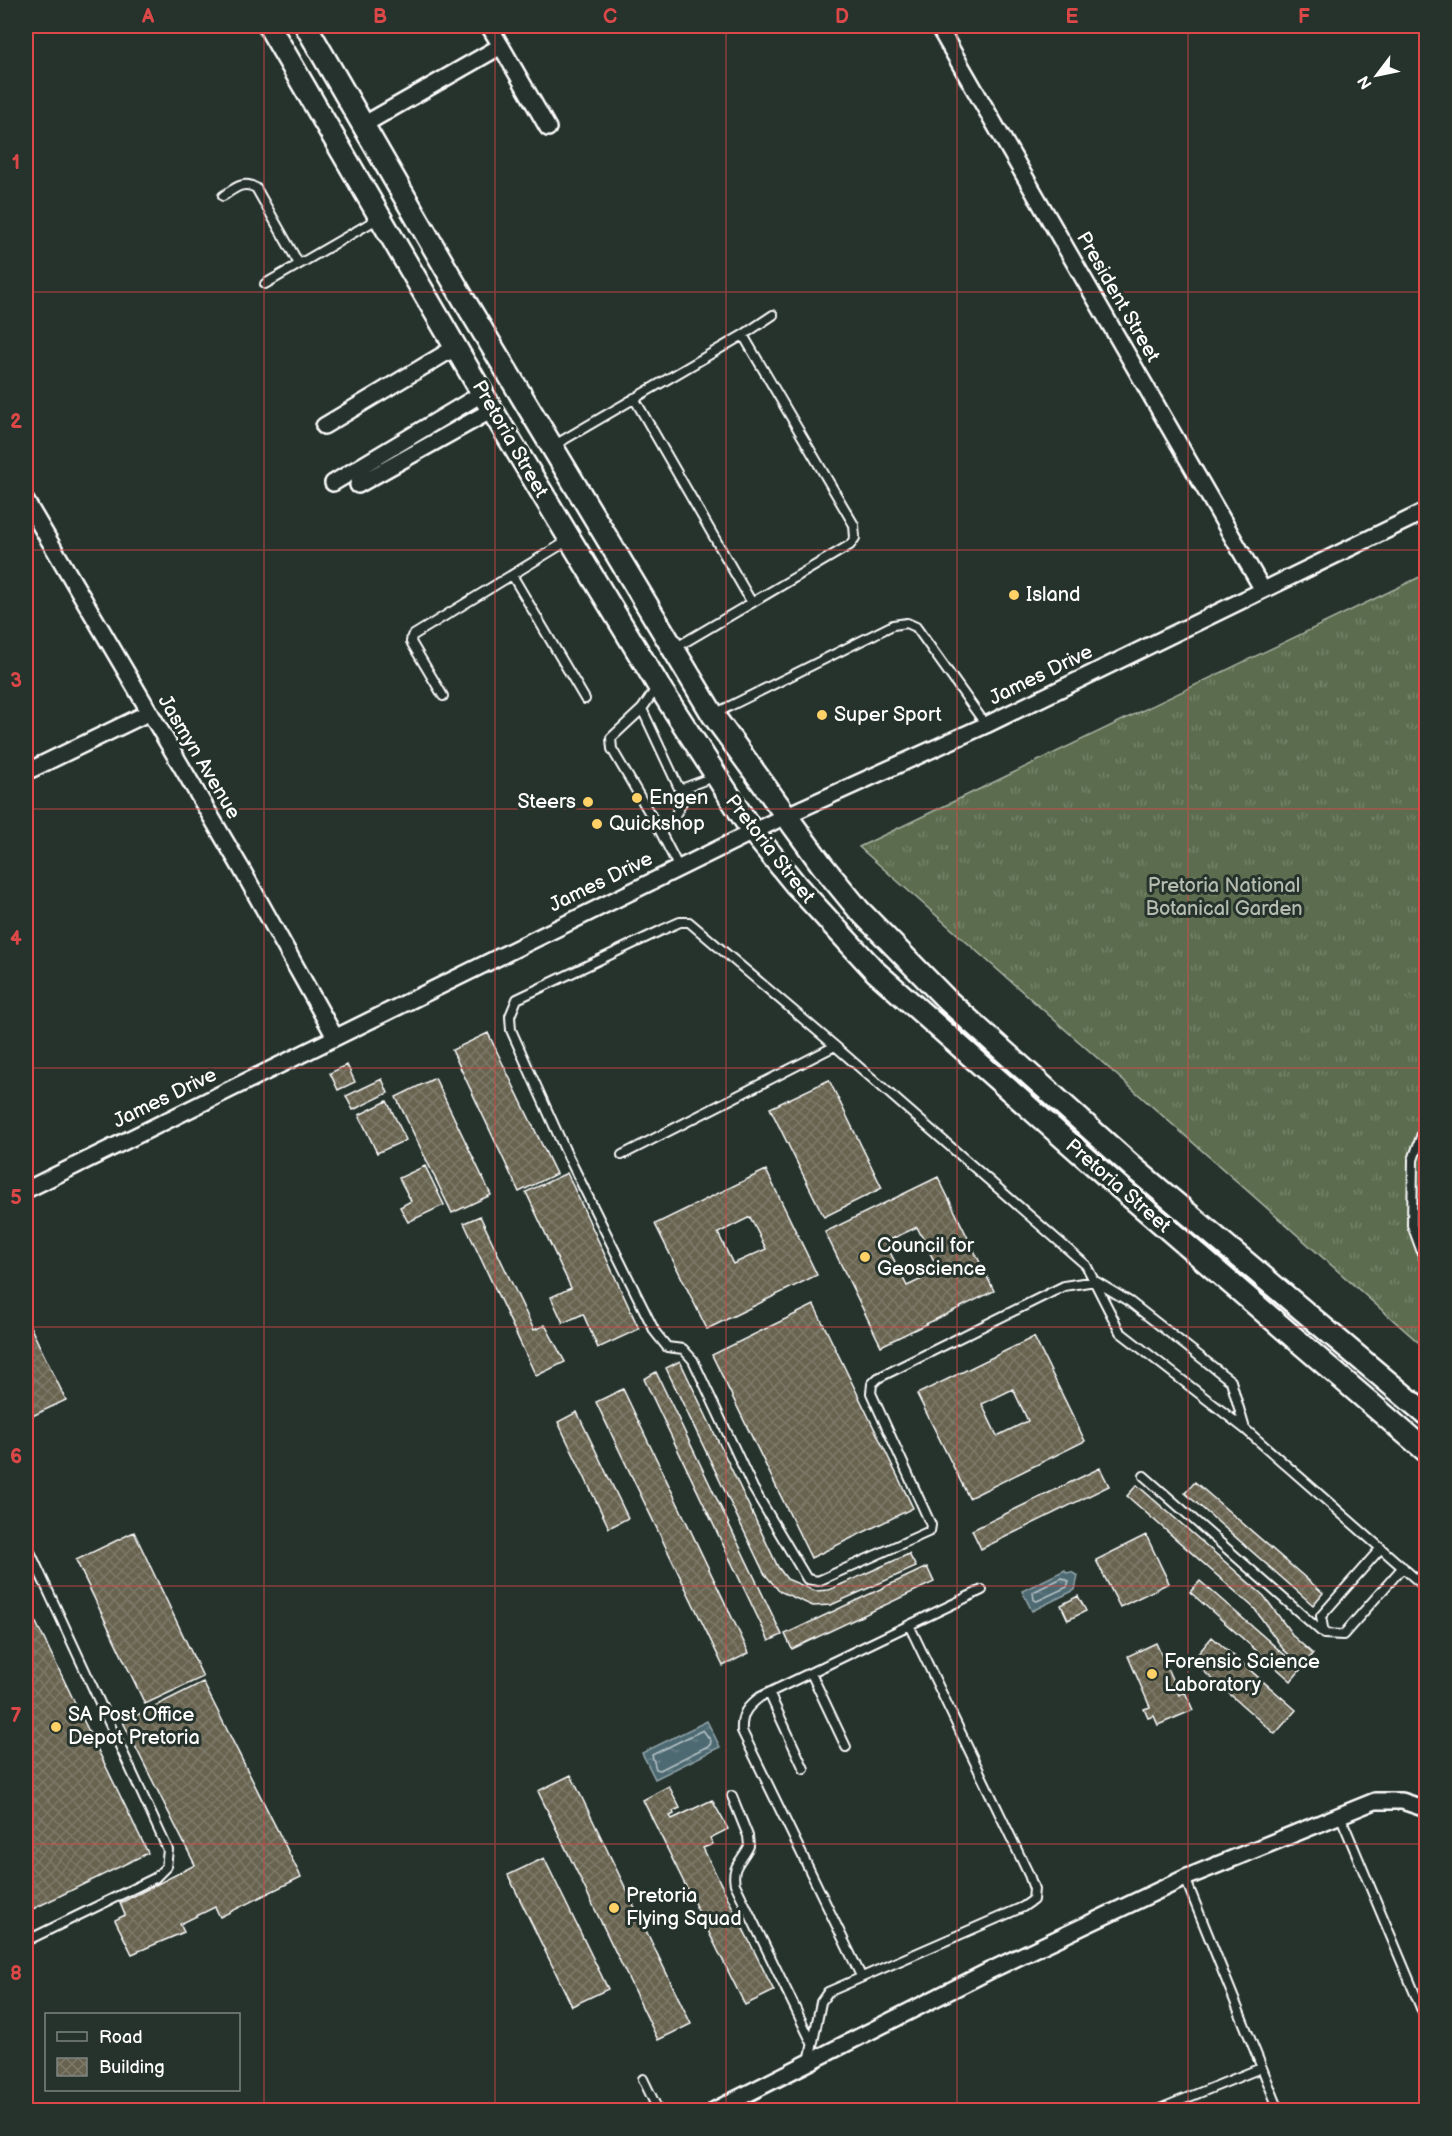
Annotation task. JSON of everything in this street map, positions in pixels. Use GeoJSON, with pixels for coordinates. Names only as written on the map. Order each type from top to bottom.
{"type":"FeatureCollection","features":[{"type":"Feature","properties":{"kind":"main road","name":"Pretoria Street"},"geometry":{"type":"LineString","coordinates":[[269,26],[569,540],[658,686],[752,831],[821,915],[876,972],[1119,1187],[1426,1451]]}},
{"type":"Feature","properties":{"kind":"main road","name":"Pretoria Street"},"geometry":{"type":"LineString","coordinates":[[306,26],[552,447],[713,715],[784,816],[858,909],[947,1000],[1135,1169],[1426,1414]]}},
{"type":"Feature","properties":{"kind":"street"},"geometry":{"type":"LineString","coordinates":[[489,26],[548,128]]}},
{"type":"Feature","properties":{"kind":"street","name":"President Street"},"geometry":{"type":"LineString","coordinates":[[938,26],[1263,590]]}},
{"type":"Feature","properties":{"kind":"street"},"geometry":{"type":"LineString","coordinates":[[363,125],[501,46]]}},
{"type":"Feature","properties":{"kind":"street"},"geometry":{"type":"LineString","coordinates":[[324,426],[456,347]]}},
{"type":"Feature","properties":{"kind":"street"},"geometry":{"type":"LineString","coordinates":[[333,483],[488,401]]}},
{"type":"Feature","properties":{"kind":"street"},"geometry":{"type":"LineString","coordinates":[[358,485],[488,401]]}},
{"type":"Feature","properties":{"kind":"street","name":"Jasmyn Avenue"},"geometry":{"type":"LineString","coordinates":[[26,501],[148,713],[241,868],[335,1037]]}},
{"type":"Feature","properties":{"kind":"street","name":"James Drive"},"geometry":{"type":"LineString","coordinates":[[26,1190],[752,831],[986,725],[1426,511]]}},
{"type":"Feature","properties":{"kind":"street"},"geometry":{"type":"LineString","coordinates":[[26,772],[148,713]]}},
{"type":"Feature","properties":{"kind":"street"},"geometry":{"type":"LineString","coordinates":[[715,2110],[989,1971],[1185,1878],[1375,1801],[1402,1801],[1426,1809]]}},
{"type":"Feature","properties":{"kind":"lane"},"geometry":{"type":"LineString","coordinates":[[223,196],[242,184],[249,184],[256,188],[299,264]]}},
{"type":"Feature","properties":{"kind":"lane"},"geometry":{"type":"LineString","coordinates":[[265,284],[381,218]]}},
{"type":"Feature","properties":{"kind":"lane"},"geometry":{"type":"LineString","coordinates":[[552,447],[773,315]]}},
{"type":"Feature","properties":{"kind":"lane"},"geometry":{"type":"LineString","coordinates":[[673,649],[850,545],[855,538],[854,525],[742,335]]}},
{"type":"Feature","properties":{"kind":"lane"},"geometry":{"type":"LineString","coordinates":[[634,398],[752,603]]}},
{"type":"Feature","properties":{"kind":"lane"},"geometry":{"type":"LineString","coordinates":[[442,696],[411,642],[412,636],[569,540]]}},
{"type":"Feature","properties":{"kind":"lane"},"geometry":{"type":"LineString","coordinates":[[512,574],[585,699]]}},
{"type":"Feature","properties":{"kind":"lane"},"geometry":{"type":"LineString","coordinates":[[713,715],[885,628],[907,623],[916,627],[986,725]]}},
{"type":"Feature","properties":{"kind":"lane"},"geometry":{"type":"LineString","coordinates":[[658,686],[642,709],[611,738],[612,749],[679,868]]}},
{"type":"Feature","properties":{"kind":"lane"},"geometry":{"type":"LineString","coordinates":[[642,709],[684,799],[672,821],[660,831]]}},
{"type":"Feature","properties":{"kind":"lane"},"geometry":{"type":"LineString","coordinates":[[681,789],[715,776]]}},
{"type":"Feature","properties":{"kind":"lane"},"geometry":{"type":"LineString","coordinates":[[1245,1429],[1231,1382],[1130,1302],[1095,1281],[1064,1286],[878,1378],[872,1384],[871,1393],[930,1524],[930,1531],[818,1581],[807,1579],[753,1488],[693,1360],[683,1349],[667,1347],[655,1332],[565,1150],[511,1030],[510,1016],[517,999],[662,930],[680,922],[689,922],[1086,1265],[1095,1281],[1120,1332],[1245,1429],[1426,1588]]}},
{"type":"Feature","properties":{"kind":"lane"},"geometry":{"type":"LineString","coordinates":[[622,1155],[835,1046]]}},
{"type":"Feature","properties":{"kind":"lane"},"geometry":{"type":"LineString","coordinates":[[1426,1122],[1413,1160],[1412,1225],[1426,1263]]}},
{"type":"Feature","properties":{"kind":"lane"},"geometry":{"type":"LineString","coordinates":[[1144,1476],[1324,1634],[1343,1635],[1403,1567]]}},
{"type":"Feature","properties":{"kind":"lane"},"geometry":{"type":"LineString","coordinates":[[26,1543],[168,1850],[166,1867],[155,1878],[26,1941]]}},
{"type":"Feature","properties":{"kind":"lane"},"geometry":{"type":"LineString","coordinates":[[1324,1634],[1321,1616],[1381,1548]]}},
{"type":"Feature","properties":{"kind":"lane"},"geometry":{"type":"LineString","coordinates":[[861,1976],[742,1731],[741,1718],[747,1707],[769,1693],[982,1590]]}},
{"type":"Feature","properties":{"kind":"lane"},"geometry":{"type":"LineString","coordinates":[[808,2063],[821,2002],[828,1992],[1023,1907],[1033,1900],[1034,1889],[1029,1875],[909,1625]]}},
{"type":"Feature","properties":{"kind":"lane"},"geometry":{"type":"LineString","coordinates":[[811,1673],[846,1747]]}},
{"type":"Feature","properties":{"kind":"lane"},"geometry":{"type":"LineString","coordinates":[[769,1693],[804,1769]]}},
{"type":"Feature","properties":{"kind":"lane"},"geometry":{"type":"LineString","coordinates":[[732,1797],[748,1836],[749,1846],[735,1865],[733,1875],[735,1884],[812,2043]]}},
{"type":"Feature","properties":{"kind":"lane"},"geometry":{"type":"LineString","coordinates":[[1340,1815],[1426,2020]]}},
{"type":"Feature","properties":{"kind":"lane"},"geometry":{"type":"LineString","coordinates":[[1185,1878],[1216,1948],[1279,2110]]}},
{"type":"Feature","properties":{"kind":"lane"},"geometry":{"type":"LineString","coordinates":[[1157,2110],[1261,2068]]}},
{"type":"Feature","properties":{"kind":"lane"},"geometry":{"type":"LineString","coordinates":[[643,2079],[658,2110]]}},
{"type":"Feature","properties":{"kind":"green space","name":"Pretoria National Botanical Garden"},"geometry":{"type":"Polygon","coordinates":[[[1426,574],[1426,1349],[859,847],[1426,574]]]}},
{"type":"Feature","properties":{"kind":"water"},"geometry":{"type":"Polygon","coordinates":[[[1065,1570],[1067,1573],[1071,1572],[1078,1576],[1075,1590],[1032,1611],[1022,1591],[1065,1570]]]}},
{"type":"Feature","properties":{"kind":"water"},"geometry":{"type":"Polygon","coordinates":[[[707,1721],[720,1747],[655,1779],[642,1753],[707,1721]]]}},
{"type":"Feature","properties":{"kind":"building"},"geometry":{"type":"Polygon","coordinates":[[[488,1033],[556,1174],[519,1192],[452,1050],[488,1033]]]}},
{"type":"Feature","properties":{"kind":"building"},"geometry":{"type":"Polygon","coordinates":[[[347,1065],[355,1082],[338,1090],[330,1073],[347,1065]]]}},
{"type":"Feature","properties":{"kind":"building"},"geometry":{"type":"Polygon","coordinates":[[[435,1078],[491,1195],[452,1213],[396,1097],[435,1078]]]}},
{"type":"Feature","properties":{"kind":"building"},"geometry":{"type":"Polygon","coordinates":[[[382,1079],[388,1093],[353,1110],[346,1096],[382,1079]]]}},
{"type":"Feature","properties":{"kind":"building"},"geometry":{"type":"Polygon","coordinates":[[[829,1080],[882,1188],[824,1217],[770,1108],[829,1080]]]}},
{"type":"Feature","properties":{"kind":"building"},"geometry":{"type":"Polygon","coordinates":[[[387,1101],[406,1140],[377,1153],[359,1115],[387,1101]]]}},
{"type":"Feature","properties":{"kind":"building"},"geometry":{"type":"Polygon","coordinates":[[[425,1166],[444,1205],[408,1222],[400,1207],[411,1201],[399,1178],[425,1166]]]}},
{"type":"Feature","properties":{"kind":"building"},"geometry":{"type":"Polygon","coordinates":[[[766,1170],[817,1275],[707,1329],[655,1224],[766,1170]],[[750,1217],[718,1233],[733,1264],[766,1249],[750,1217]]]}},
{"type":"Feature","properties":{"kind":"building"},"geometry":{"type":"Polygon","coordinates":[[[567,1173],[639,1329],[598,1348],[583,1314],[563,1323],[551,1297],[571,1288],[526,1192],[567,1173]]]}},
{"type":"Feature","properties":{"kind":"building","name":"Council for Geoscience"},"geometry":{"type":"Polygon","coordinates":[[[938,1177],[994,1291],[881,1346],[825,1232],[938,1177]],[[917,1227],[885,1242],[907,1286],[939,1271],[917,1227]]]}},
{"type":"Feature","properties":{"kind":"building"},"geometry":{"type":"Polygon","coordinates":[[[480,1216],[534,1330],[545,1325],[565,1362],[536,1376],[464,1223],[480,1216]]]}},
{"type":"Feature","properties":{"kind":"building"},"geometry":{"type":"Polygon","coordinates":[[[814,1305],[913,1508],[811,1558],[712,1355],[814,1305]]]}},
{"type":"Feature","properties":{"kind":"building"},"geometry":{"type":"Polygon","coordinates":[[[26,1318],[66,1400],[26,1419],[26,1318]]]}},
{"type":"Feature","properties":{"kind":"building"},"geometry":{"type":"Polygon","coordinates":[[[1034,1337],[1085,1441],[969,1498],[917,1394],[1034,1337]],[[1013,1389],[982,1404],[997,1436],[1028,1421],[1013,1389]]]}},
{"type":"Feature","properties":{"kind":"building"},"geometry":{"type":"Polygon","coordinates":[[[680,1361],[778,1567],[787,1579],[815,1591],[829,1590],[909,1554],[916,1567],[831,1605],[813,1606],[779,1591],[764,1573],[666,1368],[680,1361]]]}},
{"type":"Feature","properties":{"kind":"building"},"geometry":{"type":"Polygon","coordinates":[[[656,1372],[782,1635],[769,1641],[644,1379],[656,1372]]]}},
{"type":"Feature","properties":{"kind":"building"},"geometry":{"type":"Polygon","coordinates":[[[623,1389],[749,1653],[723,1666],[596,1402],[623,1389]]]}},
{"type":"Feature","properties":{"kind":"building"},"geometry":{"type":"Polygon","coordinates":[[[577,1412],[628,1518],[609,1528],[558,1422],[577,1412]]]}},
{"type":"Feature","properties":{"kind":"building"},"geometry":{"type":"Polygon","coordinates":[[[1100,1468],[1109,1486],[981,1549],[972,1530],[1100,1468]]]}},
{"type":"Feature","properties":{"kind":"building"},"geometry":{"type":"Polygon","coordinates":[[[1195,1482],[1323,1593],[1313,1605],[1185,1493],[1195,1482]]]}},
{"type":"Feature","properties":{"kind":"building"},"geometry":{"type":"Polygon","coordinates":[[[1137,1485],[1264,1596],[1294,1637],[1313,1654],[1302,1667],[1283,1649],[1254,1608],[1127,1496],[1137,1485]]]}},
{"type":"Feature","properties":{"kind":"building"},"geometry":{"type":"Polygon","coordinates":[[[134,1532],[203,1677],[145,1704],[76,1560],[134,1532]]]}},
{"type":"Feature","properties":{"kind":"building"},"geometry":{"type":"Polygon","coordinates":[[[1146,1535],[1169,1583],[1120,1607],[1096,1560],[1146,1535]]]}},
{"type":"Feature","properties":{"kind":"building"},"geometry":{"type":"Polygon","coordinates":[[[927,1567],[934,1582],[792,1649],[785,1634],[927,1567]]]}},
{"type":"Feature","properties":{"kind":"building"},"geometry":{"type":"Polygon","coordinates":[[[1200,1581],[1301,1669],[1291,1681],[1190,1592],[1200,1581]]]}},
{"type":"Feature","properties":{"kind":"building"},"geometry":{"type":"Polygon","coordinates":[[[1078,1596],[1086,1611],[1068,1620],[1061,1605],[1078,1596]]]}},
{"type":"Feature","properties":{"kind":"building","name":"SA Post Office Depot Pretoria"},"geometry":{"type":"Polygon","coordinates":[[[26,1602],[148,1853],[33,1909],[26,1892],[26,1602]]]}},
{"type":"Feature","properties":{"kind":"building"},"geometry":{"type":"Polygon","coordinates":[[[1212,1637],[1296,1710],[1275,1734],[1192,1661],[1212,1637]]]}},
{"type":"Feature","properties":{"kind":"building","name":"Forensic Science Laboratory"},"geometry":{"type":"Polygon","coordinates":[[[1156,1643],[1179,1695],[1185,1692],[1193,1710],[1158,1725],[1154,1716],[1148,1718],[1144,1709],[1150,1707],[1128,1656],[1156,1643]]]}},
{"type":"Feature","properties":{"kind":"building"},"geometry":{"type":"Polygon","coordinates":[[[203,1682],[301,1877],[220,1917],[215,1907],[180,1924],[184,1932],[132,1954],[115,1920],[125,1915],[120,1903],[195,1865],[123,1722],[203,1682]]]}},
{"type":"Feature","properties":{"kind":"building","name":"Pretoria Flying Squad"},"geometry":{"type":"Polygon","coordinates":[[[571,1775],[691,2024],[658,2040],[538,1791],[571,1775]]]}},
{"type":"Feature","properties":{"kind":"building"},"geometry":{"type":"Polygon","coordinates":[[[669,1786],[680,1808],[673,1811],[674,1814],[670,1816],[672,1819],[712,1800],[728,1829],[710,1838],[713,1844],[703,1848],[774,1991],[745,2005],[643,1800],[669,1786]]]}},
{"type":"Feature","properties":{"kind":"building"},"geometry":{"type":"Polygon","coordinates":[[[544,1858],[608,1989],[572,2006],[508,1875],[544,1858]]]}},
{"type":"Feature","properties":{"kind":"place","name":"Island"},"geometry":{"type":"Point","coordinates":[1014,595]}},
{"type":"Feature","properties":{"kind":"place","name":"Super Sport"},"geometry":{"type":"Point","coordinates":[822,715]}},
{"type":"Feature","properties":{"kind":"place","name":"Engen"},"geometry":{"type":"Point","coordinates":[637,798]}},
{"type":"Feature","properties":{"kind":"place","name":"Steers"},"geometry":{"type":"Point","coordinates":[588,802]}},
{"type":"Feature","properties":{"kind":"place","name":"Quickshop"},"geometry":{"type":"Point","coordinates":[597,824]}},
{"type":"Feature","properties":{"kind":"place","name":"Council for Geoscience"},"geometry":{"type":"Point","coordinates":[865,1257]}},
{"type":"Feature","properties":{"kind":"place","name":"Forensic Science Laboratory"},"geometry":{"type":"Point","coordinates":[1152,1674]}},
{"type":"Feature","properties":{"kind":"place","name":"SA Post Office Depot Pretoria"},"geometry":{"type":"Point","coordinates":[56,1727]}},
{"type":"Feature","properties":{"kind":"place","name":"Pretoria Flying Squad"},"geometry":{"type":"Point","coordinates":[614,1908]}}]}
